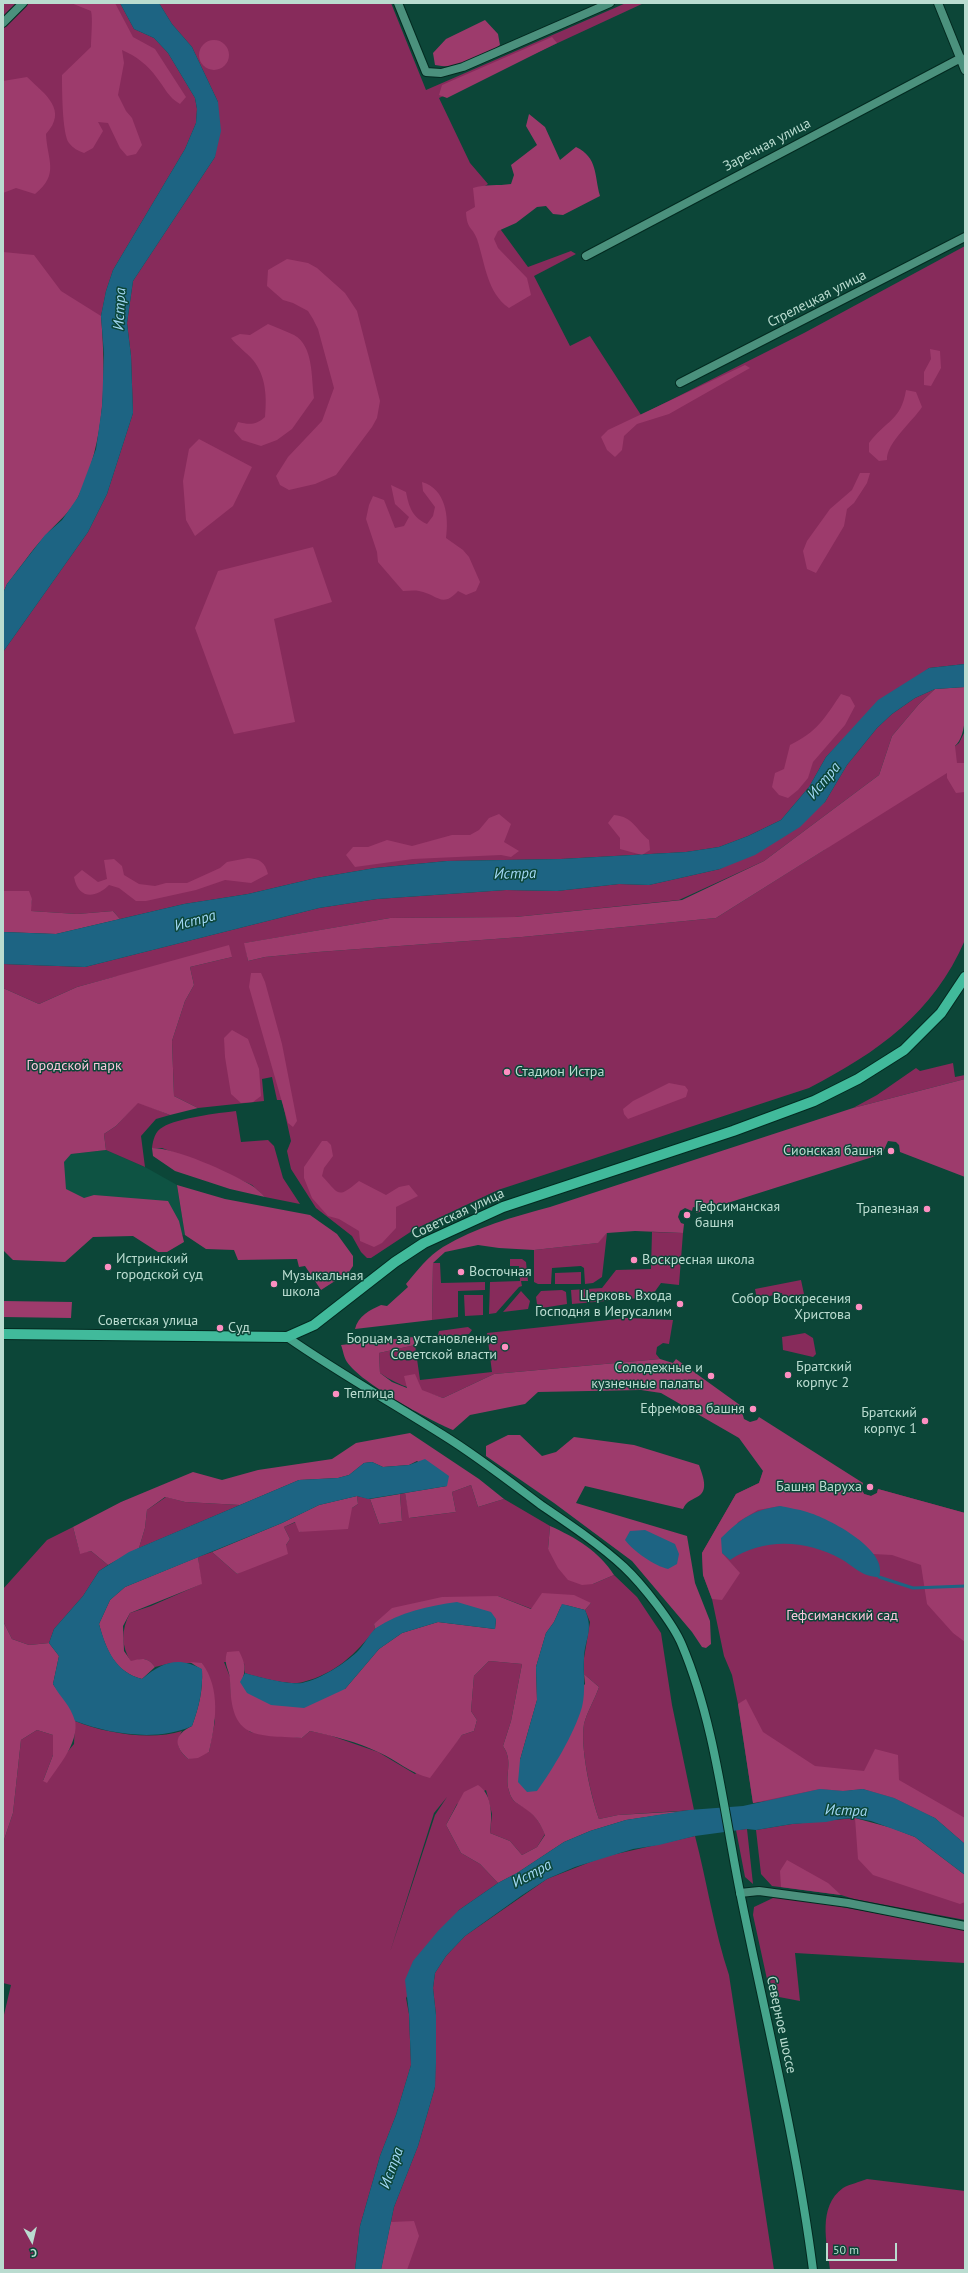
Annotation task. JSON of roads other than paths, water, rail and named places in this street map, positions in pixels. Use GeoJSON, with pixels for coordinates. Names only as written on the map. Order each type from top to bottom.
{"type":"FeatureCollection","features":[{"type":"Feature","properties":{"kind":"main road","name":"Советская улица"},"geometry":{"type":"LineString","coordinates":[[3,1334],[287,1337],[314,1325],[395,1262],[424,1242],[496,1210],[733,1131],[814,1101],[858,1079],[904,1050],[941,1013],[965,977]]}},
{"type":"Feature","properties":{"kind":"main road","name":"Северное шоссе"},"geometry":{"type":"LineString","coordinates":[[287,1337],[338,1372],[445,1436],[578,1531],[625,1568],[664,1615],[681,1641],[693,1671],[702,1704],[720,1786],[740,1893],[799,2176],[813,2270]]}},
{"type":"Feature","properties":{"kind":"street"},"geometry":{"type":"LineString","coordinates":[[3,23],[24,3]]}},
{"type":"Feature","properties":{"kind":"street"},"geometry":{"type":"LineString","coordinates":[[398,3],[426,72],[441,73],[463,67],[610,3]]}},
{"type":"Feature","properties":{"kind":"street"},"geometry":{"type":"LineString","coordinates":[[938,3],[965,70]]}},
{"type":"Feature","properties":{"kind":"street","name":"Заречная улица"},"geometry":{"type":"LineString","coordinates":[[586,256],[961,58]]}},
{"type":"Feature","properties":{"kind":"street","name":"Стрелецкая улица"},"geometry":{"type":"LineString","coordinates":[[680,383],[965,237]]}},
{"type":"Feature","properties":{"kind":"street"},"geometry":{"type":"LineString","coordinates":[[740,1893],[759,1891],[848,1903],[965,1926]]}},
{"type":"Feature","properties":{"kind":"water","name":"Истра"},"geometry":{"type":"Polygon","coordinates":[[[120,3],[159,3],[172,24],[192,47],[218,102],[221,131],[215,157],[133,281],[127,323],[131,356],[133,413],[107,494],[88,532],[3,652],[3,593],[7,584],[45,535],[62,520],[78,497],[96,449],[102,407],[104,354],[101,316],[106,291],[113,270],[185,149],[196,123],[197,109],[195,98],[168,53],[154,38],[134,29],[120,3]]]}},
{"type":"Feature","properties":{"kind":"water","name":"Истра"},"geometry":{"type":"Polygon","coordinates":[[[965,664],[965,687],[935,689],[915,698],[892,714],[877,728],[847,765],[825,802],[800,827],[755,855],[720,869],[649,885],[619,884],[557,891],[506,890],[377,899],[319,908],[85,967],[3,964],[3,932],[56,934],[184,904],[248,894],[316,878],[375,868],[447,861],[561,859],[686,852],[719,847],[748,836],[781,820],[809,787],[826,757],[878,700],[929,668],[965,664]]]}},
{"type":"Feature","properties":{"kind":"water"},"geometry":{"type":"Polygon","coordinates":[[[425,1459],[449,1476],[447,1486],[368,1499],[357,1496],[319,1505],[282,1523],[125,1587],[110,1600],[99,1624],[109,1651],[118,1665],[125,1671],[142,1679],[156,1668],[170,1663],[185,1663],[202,1669],[200,1698],[192,1726],[179,1731],[149,1735],[118,1733],[88,1726],[75,1721],[71,1710],[53,1684],[59,1656],[49,1643],[54,1629],[83,1596],[99,1571],[129,1552],[299,1480],[338,1478],[349,1475],[364,1463],[372,1462],[383,1467],[409,1465],[425,1459]]]}},
{"type":"Feature","properties":{"kind":"water"},"geometry":{"type":"Polygon","coordinates":[[[780,1506],[817,1515],[842,1528],[855,1537],[867,1546],[875,1556],[880,1567],[879,1577],[873,1577],[863,1573],[841,1559],[828,1553],[800,1545],[786,1544],[757,1547],[730,1560],[722,1553],[721,1538],[741,1520],[762,1510],[780,1506]]]}},
{"type":"Feature","properties":{"kind":"water"},"geometry":{"type":"Polygon","coordinates":[[[645,1530],[675,1544],[679,1554],[677,1564],[668,1569],[657,1565],[639,1553],[625,1540],[630,1531],[645,1530]]]}},
{"type":"Feature","properties":{"kind":"water"},"geometry":{"type":"Polygon","coordinates":[[[457,1602],[491,1612],[496,1619],[495,1629],[438,1622],[402,1633],[379,1649],[345,1689],[304,1708],[271,1705],[247,1693],[240,1682],[245,1673],[290,1683],[302,1683],[309,1681],[324,1675],[346,1661],[360,1649],[373,1630],[385,1622],[415,1610],[457,1602]]]}},
{"type":"Feature","properties":{"kind":"water"},"geometry":{"type":"Polygon","coordinates":[[[562,1604],[585,1610],[588,1617],[589,1629],[584,1658],[584,1689],[582,1707],[574,1728],[550,1772],[537,1791],[527,1792],[518,1782],[520,1760],[537,1700],[536,1667],[546,1633],[554,1622],[562,1604]]]}},
{"type":"Feature","properties":{"kind":"water","name":"Истра"},"geometry":{"type":"Polygon","coordinates":[[[820,1789],[843,1791],[863,1789],[894,1798],[935,1818],[965,1844],[965,1875],[915,1837],[871,1821],[855,1818],[695,1836],[659,1845],[633,1849],[575,1867],[547,1879],[465,1936],[446,1956],[435,1973],[433,1988],[436,2015],[435,2087],[418,2146],[394,2207],[381,2270],[355,2270],[360,2226],[380,2156],[396,2115],[411,2065],[409,2014],[405,1980],[413,1961],[438,1931],[459,1910],[498,1883],[517,1873],[564,1842],[590,1831],[626,1820],[689,1810],[743,1806],[820,1789]]]}},
{"type":"Feature","properties":{"kind":"waterway"},"geometry":{"type":"LineString","coordinates":[[879,1577],[913,1588],[965,1586]]}},
{"type":"Feature","properties":{"kind":"place","name":"Стадион Истра"},"geometry":{"type":"Point","coordinates":[507,1072]}},
{"type":"Feature","properties":{"kind":"place","name":"Сионская башня"},"geometry":{"type":"Point","coordinates":[891,1151]}},
{"type":"Feature","properties":{"kind":"place","name":"Трапезная"},"geometry":{"type":"Point","coordinates":[927,1209]}},
{"type":"Feature","properties":{"kind":"place","name":"Гефсиманская башня"},"geometry":{"type":"Point","coordinates":[687,1215]}},
{"type":"Feature","properties":{"kind":"place","name":"Воскресная школа"},"geometry":{"type":"Point","coordinates":[634,1260]}},
{"type":"Feature","properties":{"kind":"place","name":"Истринский городской суд"},"geometry":{"type":"Point","coordinates":[108,1267]}},
{"type":"Feature","properties":{"kind":"place","name":"Восточная"},"geometry":{"type":"Point","coordinates":[461,1272]}},
{"type":"Feature","properties":{"kind":"place","name":"Музыкальная школа"},"geometry":{"type":"Point","coordinates":[274,1284]}},
{"type":"Feature","properties":{"kind":"place","name":"Церковь Входа Господня в Иерусалим"},"geometry":{"type":"Point","coordinates":[680,1304]}},
{"type":"Feature","properties":{"kind":"place","name":"Собор Воскресения Христова"},"geometry":{"type":"Point","coordinates":[859,1307]}},
{"type":"Feature","properties":{"kind":"place","name":"Суд"},"geometry":{"type":"Point","coordinates":[220,1328]}},
{"type":"Feature","properties":{"kind":"place","name":"Борцам за установление Советской власти"},"geometry":{"type":"Point","coordinates":[505,1347]}},
{"type":"Feature","properties":{"kind":"place","name":"Братский корпус 2"},"geometry":{"type":"Point","coordinates":[788,1375]}},
{"type":"Feature","properties":{"kind":"place","name":"Солодежные и кузнечные палаты"},"geometry":{"type":"Point","coordinates":[711,1376]}},
{"type":"Feature","properties":{"kind":"place","name":"Теплица"},"geometry":{"type":"Point","coordinates":[336,1394]}},
{"type":"Feature","properties":{"kind":"place","name":"Ефремова башня"},"geometry":{"type":"Point","coordinates":[753,1409]}},
{"type":"Feature","properties":{"kind":"place","name":"Братский корпус 1"},"geometry":{"type":"Point","coordinates":[925,1421]}},
{"type":"Feature","properties":{"kind":"place","name":"Башня Варуха"},"geometry":{"type":"Point","coordinates":[870,1487]}},
{"type":"Feature","properties":{"kind":"park label","name":"Городской парк"},"geometry":{"type":"Point","coordinates":[74,1066]}},
{"type":"Feature","properties":{"kind":"park label","name":"Гефсиманский сад"},"geometry":{"type":"Point","coordinates":[842,1616]}}]}
